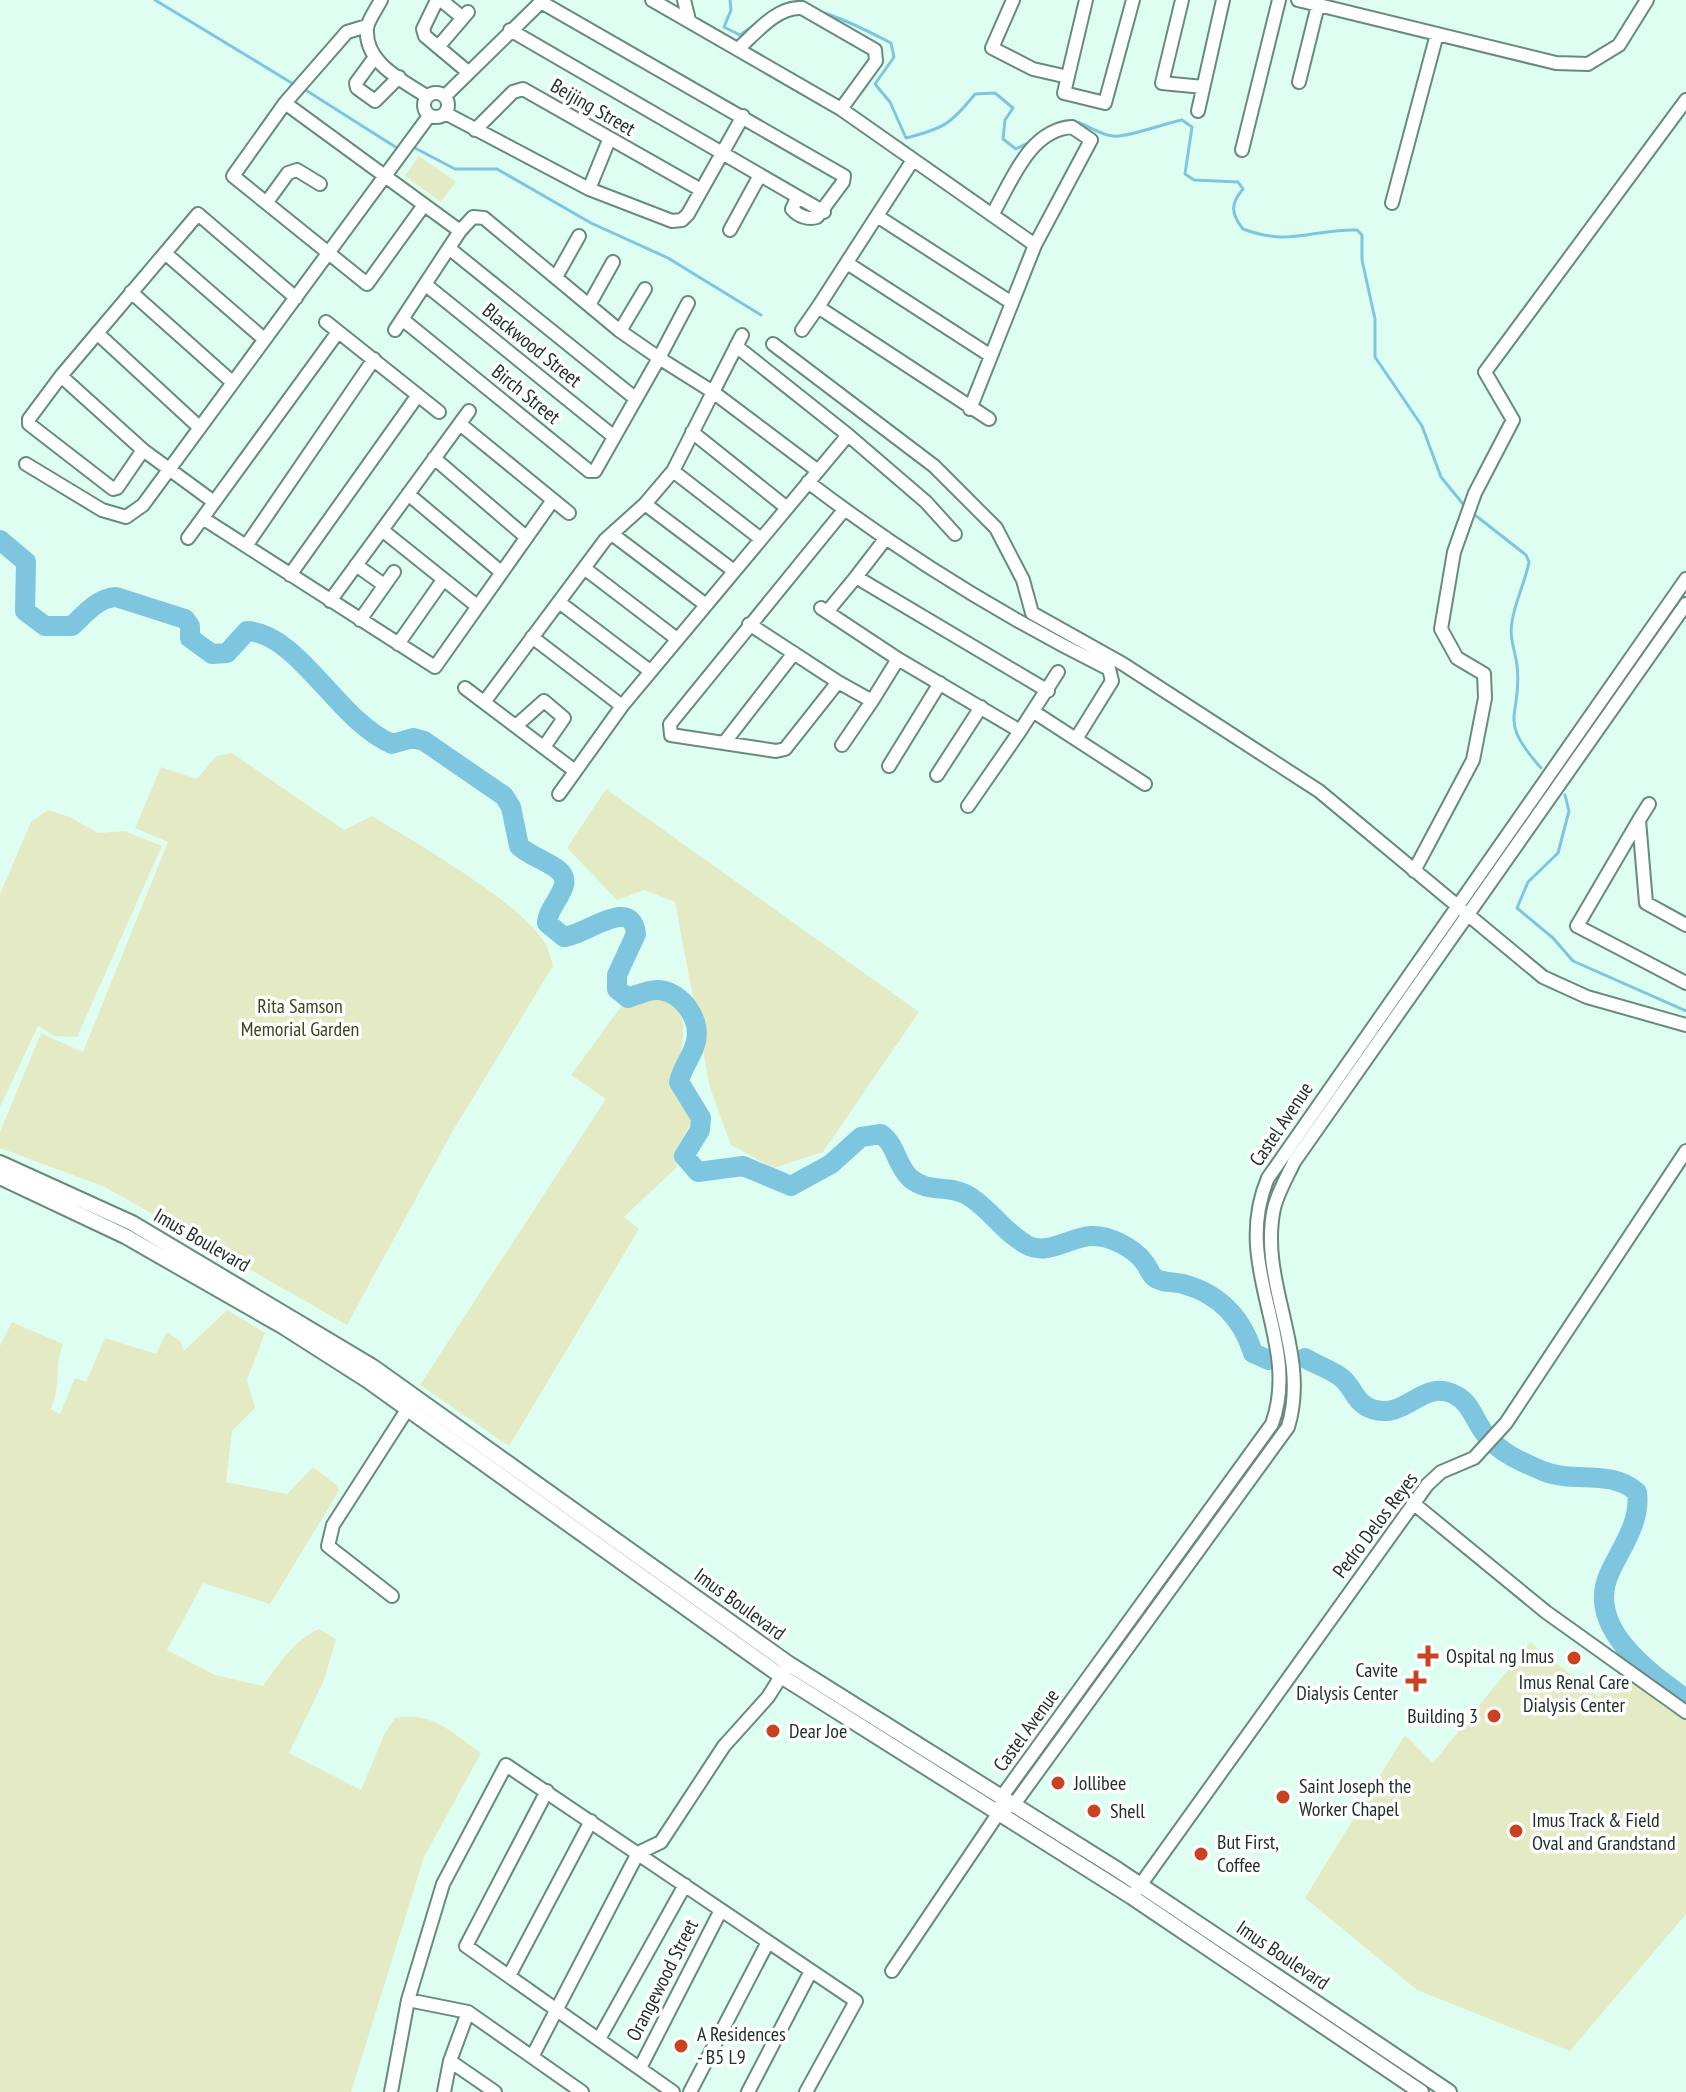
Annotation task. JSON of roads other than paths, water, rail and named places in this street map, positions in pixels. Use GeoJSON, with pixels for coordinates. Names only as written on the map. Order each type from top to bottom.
{"type":"FeatureCollection","features":[{"type":"Feature","properties":{"kind":"main road","name":"Imus Boulevard"},"geometry":{"type":"LineString","coordinates":[[1,1170],[129,1230],[411,1403],[785,1670],[1000,1811],[1137,1891],[1449,2092]]}},
{"type":"Feature","properties":{"kind":"main road","name":"Imus Boulevard"},"geometry":{"type":"LineString","coordinates":[[785,1670],[1009,1799],[1421,2092]]}},
{"type":"Feature","properties":{"kind":"street"},"geometry":{"type":"LineString","coordinates":[[381,0],[367,26],[370,53],[426,96]]}},
{"type":"Feature","properties":{"kind":"street"},"geometry":{"type":"LineString","coordinates":[[438,47],[465,15],[439,0],[423,29],[425,36],[438,47],[468,72]]}},
{"type":"Feature","properties":{"kind":"street"},"geometry":{"type":"LineString","coordinates":[[652,0],[841,109],[1035,245]]}},
{"type":"Feature","properties":{"kind":"street"},"geometry":{"type":"LineString","coordinates":[[684,0],[689,20]]}},
{"type":"Feature","properties":{"kind":"street"},"geometry":{"type":"LineString","coordinates":[[1013,0],[992,48],[1033,69],[1068,77]]}},
{"type":"Feature","properties":{"kind":"street"},"geometry":{"type":"LineString","coordinates":[[1086,0],[1064,93],[1105,103],[1133,0]]}},
{"type":"Feature","properties":{"kind":"street"},"geometry":{"type":"LineString","coordinates":[[1182,0],[1162,83],[1203,87]]}},
{"type":"Feature","properties":{"kind":"street"},"geometry":{"type":"LineString","coordinates":[[1198,111],[1223,0]]}},
{"type":"Feature","properties":{"kind":"street"},"geometry":{"type":"LineString","coordinates":[[1242,150],[1279,0]]}},
{"type":"Feature","properties":{"kind":"street"},"geometry":{"type":"LineString","coordinates":[[1298,0],[1556,63],[1588,64],[1619,45],[1647,0]]}},
{"type":"Feature","properties":{"kind":"street"},"geometry":{"type":"LineString","coordinates":[[445,96],[468,72],[510,30],[536,4],[546,4],[839,171],[843,182],[824,212],[510,30]]}},
{"type":"Feature","properties":{"kind":"street"},"geometry":{"type":"LineString","coordinates":[[1299,82],[1318,5]]}},
{"type":"Feature","properties":{"kind":"street"},"geometry":{"type":"LineString","coordinates":[[738,49],[783,10],[792,8],[802,8],[863,43],[878,55],[841,109]]}},
{"type":"Feature","properties":{"kind":"street"},"geometry":{"type":"LineString","coordinates":[[367,26],[347,32],[285,103],[232,173],[368,284],[424,205]]}},
{"type":"Feature","properties":{"kind":"street"},"geometry":{"type":"LineString","coordinates":[[1392,203],[1437,34]]}},
{"type":"Feature","properties":{"kind":"street"},"geometry":{"type":"LineString","coordinates":[[375,57],[356,83],[357,88],[375,101],[399,77]]}},
{"type":"Feature","properties":{"kind":"street","name":"Beijing Street"},"geometry":{"type":"LineString","coordinates":[[475,130],[518,88],[701,190]]}},
{"type":"Feature","properties":{"kind":"street"},"geometry":{"type":"LineString","coordinates":[[440,92],[445,96],[449,105],[445,113],[438,117],[429,116],[424,110],[426,96],[440,92]]}},
{"type":"Feature","properties":{"kind":"street"},"geometry":{"type":"LineString","coordinates":[[1414,871],[1473,760],[1485,698],[1484,674],[1457,658],[1441,629],[1454,552],[1475,493],[1513,420],[1485,372],[1686,100]]}},
{"type":"Feature","properties":{"kind":"street"},"geometry":{"type":"LineString","coordinates":[[285,103],[460,231]]}},
{"type":"Feature","properties":{"kind":"street"},"geometry":{"type":"LineString","coordinates":[[445,113],[589,189],[672,221],[682,220],[688,214],[743,116]]}},
{"type":"Feature","properties":{"kind":"street"},"geometry":{"type":"LineString","coordinates":[[26,464],[102,510],[126,517],[143,505],[429,116]]}},
{"type":"Feature","properties":{"kind":"street"},"geometry":{"type":"LineString","coordinates":[[970,409],[1035,245],[1091,140],[1089,136],[1072,127],[1047,133],[1033,145],[992,215]]}},
{"type":"Feature","properties":{"kind":"street"},"geometry":{"type":"LineString","coordinates":[[589,189],[609,140]]}},
{"type":"Feature","properties":{"kind":"street"},"geometry":{"type":"LineString","coordinates":[[802,330],[913,160]]}},
{"type":"Feature","properties":{"kind":"street"},"geometry":{"type":"LineString","coordinates":[[267,202],[288,173],[297,170],[320,184]]}},
{"type":"Feature","properties":{"kind":"street"},"geometry":{"type":"LineString","coordinates":[[730,230],[760,175]]}},
{"type":"Feature","properties":{"kind":"street"},"geometry":{"type":"LineString","coordinates":[[143,450],[117,488],[113,489],[29,424],[29,419],[131,292],[200,214],[296,298]]}},
{"type":"Feature","properties":{"kind":"street"},"geometry":{"type":"LineString","coordinates":[[877,216],[1012,303]]}},
{"type":"Feature","properties":{"kind":"street"},"geometry":{"type":"LineString","coordinates":[[426,285],[460,231],[473,217],[484,218],[620,331],[713,392],[818,471]]}},
{"type":"Feature","properties":{"kind":"street"},"geometry":{"type":"LineString","coordinates":[[556,277],[579,236]]}},
{"type":"Feature","properties":{"kind":"street"},"geometry":{"type":"LineString","coordinates":[[450,249],[636,399]]}},
{"type":"Feature","properties":{"kind":"street"},"geometry":{"type":"LineString","coordinates":[[165,253],[264,339]]}},
{"type":"Feature","properties":{"kind":"street"},"geometry":{"type":"LineString","coordinates":[[589,305],[613,262]]}},
{"type":"Feature","properties":{"kind":"street"},"geometry":{"type":"LineString","coordinates":[[847,263],[991,356]]}},
{"type":"Feature","properties":{"kind":"street","name":"Birch Street"},"geometry":{"type":"LineString","coordinates":[[426,285],[398,325],[589,471],[595,471],[613,436]]}},
{"type":"Feature","properties":{"kind":"street","name":"Blackwood Street"},"geometry":{"type":"LineString","coordinates":[[426,285],[613,436]]}},
{"type":"Feature","properties":{"kind":"street"},"geometry":{"type":"LineString","coordinates":[[620,331],[645,289]]}},
{"type":"Feature","properties":{"kind":"street"},"geometry":{"type":"LineString","coordinates":[[131,292],[232,382]]}},
{"type":"Feature","properties":{"kind":"street"},"geometry":{"type":"LineString","coordinates":[[613,436],[688,303]]}},
{"type":"Feature","properties":{"kind":"street"},"geometry":{"type":"LineString","coordinates":[[818,307],[989,419]]}},
{"type":"Feature","properties":{"kind":"street"},"geometry":{"type":"LineString","coordinates":[[326,322],[439,412]]}},
{"type":"Feature","properties":{"kind":"street"},"geometry":{"type":"LineString","coordinates":[[188,538],[338,332]]}},
{"type":"Feature","properties":{"kind":"street"},"geometry":{"type":"LineString","coordinates":[[97,333],[199,427]]}},
{"type":"Feature","properties":{"kind":"street"},"geometry":{"type":"LineString","coordinates":[[485,701],[584,568],[673,471],[739,341],[936,510],[955,534]]}},
{"type":"Feature","properties":{"kind":"street"},"geometry":{"type":"LineString","coordinates":[[773,344],[934,466],[996,528],[1023,580],[1032,613],[1123,664],[1319,791],[1543,977],[1587,997],[1686,1025]]}},
{"type":"Feature","properties":{"kind":"street"},"geometry":{"type":"LineString","coordinates":[[246,546],[374,359]]}},
{"type":"Feature","properties":{"kind":"street"},"geometry":{"type":"LineString","coordinates":[[61,376],[143,450],[214,502]]}},
{"type":"Feature","properties":{"kind":"street"},"geometry":{"type":"LineString","coordinates":[[290,575],[418,395]]}},
{"type":"Feature","properties":{"kind":"street"},"geometry":{"type":"LineString","coordinates":[[330,601],[469,411]]}},
{"type":"Feature","properties":{"kind":"street"},"geometry":{"type":"LineString","coordinates":[[460,424],[569,513]]}},
{"type":"Feature","properties":{"kind":"street"},"geometry":{"type":"LineString","coordinates":[[692,432],[787,508]]}},
{"type":"Feature","properties":{"kind":"street"},"geometry":{"type":"LineString","coordinates":[[559,794],[650,671],[848,435]]}},
{"type":"Feature","properties":{"kind":"street"},"geometry":{"type":"LineString","coordinates":[[434,458],[526,537]]}},
{"type":"Feature","properties":{"kind":"street"},"geometry":{"type":"LineString","coordinates":[[673,471],[761,539]]}},
{"type":"Feature","properties":{"kind":"street"},"geometry":{"type":"LineString","coordinates":[[808,482],[886,538],[1041,634],[1109,669],[1112,681],[1076,739]]}},
{"type":"Feature","properties":{"kind":"street"},"geometry":{"type":"LineString","coordinates":[[408,494],[501,572]]}},
{"type":"Feature","properties":{"kind":"street"},"geometry":{"type":"LineString","coordinates":[[204,519],[433,667],[438,666],[553,500]]}},
{"type":"Feature","properties":{"kind":"street"},"geometry":{"type":"LineString","coordinates":[[645,504],[734,571]]}},
{"type":"Feature","properties":{"kind":"street"},"geometry":{"type":"LineString","coordinates":[[838,682],[785,749],[776,751],[671,735],[670,724],[844,510]]}},
{"type":"Feature","properties":{"kind":"street"},"geometry":{"type":"LineString","coordinates":[[382,530],[477,606]]}},
{"type":"Feature","properties":{"kind":"street"},"geometry":{"type":"LineString","coordinates":[[612,534],[706,605]]}},
{"type":"Feature","properties":{"kind":"street"},"geometry":{"type":"LineString","coordinates":[[886,538],[856,577],[824,610],[898,659],[1020,731]]}},
{"type":"Feature","properties":{"kind":"street"},"geometry":{"type":"LineString","coordinates":[[356,565],[384,585]]}},
{"type":"Feature","properties":{"kind":"street"},"geometry":{"type":"LineString","coordinates":[[584,568],[677,639]]}},
{"type":"Feature","properties":{"kind":"street"},"geometry":{"type":"LineString","coordinates":[[360,620],[394,572]]}},
{"type":"Feature","properties":{"kind":"street"},"geometry":{"type":"LineString","coordinates":[[856,577],[1048,691]]}},
{"type":"Feature","properties":{"kind":"street","name":"Castel Avenue"},"geometry":{"type":"LineString","coordinates":[[1009,1799],[1272,1424],[1278,1356],[1256,1257],[1256,1224],[1262,1192],[1287,1148],[1686,579]]}},
{"type":"Feature","properties":{"kind":"street"},"geometry":{"type":"LineString","coordinates":[[398,644],[443,580]]}},
{"type":"Feature","properties":{"kind":"street"},"geometry":{"type":"LineString","coordinates":[[559,602],[650,671]]}},
{"type":"Feature","properties":{"kind":"street","name":"Castel Avenue"},"geometry":{"type":"LineString","coordinates":[[1000,1811],[1288,1427],[1294,1385],[1293,1351],[1272,1257],[1272,1223],[1279,1194],[1294,1162],[1686,604]]}},
{"type":"Feature","properties":{"kind":"street"},"geometry":{"type":"LineString","coordinates":[[749,624],[872,701]]}},
{"type":"Feature","properties":{"kind":"street"},"geometry":{"type":"LineString","coordinates":[[532,637],[622,706]]}},
{"type":"Feature","properties":{"kind":"street"},"geometry":{"type":"LineString","coordinates":[[724,743],[794,653]]}},
{"type":"Feature","properties":{"kind":"street"},"geometry":{"type":"LineString","coordinates":[[842,745],[898,659]]}},
{"type":"Feature","properties":{"kind":"street"},"geometry":{"type":"LineString","coordinates":[[968,806],[1058,672]]}},
{"type":"Feature","properties":{"kind":"street"},"geometry":{"type":"LineString","coordinates":[[889,766],[940,683]]}},
{"type":"Feature","properties":{"kind":"street"},"geometry":{"type":"LineString","coordinates":[[465,688],[575,771]]}},
{"type":"Feature","properties":{"kind":"street"},"geometry":{"type":"LineString","coordinates":[[517,725],[544,701],[564,718],[544,747]]}},
{"type":"Feature","properties":{"kind":"street"},"geometry":{"type":"LineString","coordinates":[[937,775],[981,707]]}},
{"type":"Feature","properties":{"kind":"street"},"geometry":{"type":"LineString","coordinates":[[1034,712],[1145,784]]}},
{"type":"Feature","properties":{"kind":"street"},"geometry":{"type":"LineString","coordinates":[[1649,804],[1577,926],[1686,983]]}},
{"type":"Feature","properties":{"kind":"street"},"geometry":{"type":"LineString","coordinates":[[1639,820],[1646,903],[1686,925]]}},
{"type":"Feature","properties":{"kind":"street","name":"Pedro Delos Reyes"},"geometry":{"type":"LineString","coordinates":[[1137,1891],[1413,1503],[1441,1472],[1462,1465],[1483,1451],[1497,1435],[1541,1375],[1686,1151]]}},
{"type":"Feature","properties":{"kind":"street"},"geometry":{"type":"LineString","coordinates":[[392,1596],[328,1546],[333,1525],[411,1403]]}},
{"type":"Feature","properties":{"kind":"street"},"geometry":{"type":"LineString","coordinates":[[1413,1503],[1546,1612],[1686,1712]]}},
{"type":"Feature","properties":{"kind":"street"},"geometry":{"type":"LineString","coordinates":[[532,2057],[638,1853],[661,1842],[724,1746],[768,1697],[785,1670]]}},
{"type":"Feature","properties":{"kind":"street"},"geometry":{"type":"LineString","coordinates":[[391,2092],[408,2000],[443,1884],[506,1765],[856,2001],[806,2092]]}},
{"type":"Feature","properties":{"kind":"street"},"geometry":{"type":"LineString","coordinates":[[547,1791],[466,1946],[673,2092]]}},
{"type":"Feature","properties":{"kind":"street"},"geometry":{"type":"LineString","coordinates":[[892,1971],[1000,1811]]}},
{"type":"Feature","properties":{"kind":"street"},"geometry":{"type":"LineString","coordinates":[[509,1976],[591,1821]]}},
{"type":"Feature","properties":{"kind":"street"},"geometry":{"type":"LineString","coordinates":[[599,2039],[685,1885]]}},
{"type":"Feature","properties":{"kind":"street","name":"Orangewood Street"},"geometry":{"type":"LineString","coordinates":[[640,2068],[721,1910]]}},
{"type":"Feature","properties":{"kind":"street"},"geometry":{"type":"LineString","coordinates":[[690,2092],[768,1942]]}},
{"type":"Feature","properties":{"kind":"street"},"geometry":{"type":"LineString","coordinates":[[748,2092],[811,1971]]}},
{"type":"Feature","properties":{"kind":"street"},"geometry":{"type":"LineString","coordinates":[[408,2000],[468,2012],[582,2092]]}},
{"type":"Feature","properties":{"kind":"street"},"geometry":{"type":"LineString","coordinates":[[444,2092],[450,2061],[468,2012]]}},
{"type":"Feature","properties":{"kind":"street"},"geometry":{"type":"LineString","coordinates":[[450,2061],[495,2092]]}},
{"type":"Feature","properties":{"kind":"waterway"},"geometry":{"type":"LineString","coordinates":[[155,0],[295,85]]}},
{"type":"Feature","properties":{"kind":"waterway"},"geometry":{"type":"LineString","coordinates":[[730,0],[731,10],[724,27],[740,35],[757,23]]}},
{"type":"Feature","properties":{"kind":"waterway"},"geometry":{"type":"LineString","coordinates":[[776,9],[804,8],[819,12],[891,43],[894,57],[875,84],[890,102],[906,138],[945,124],[975,94],[995,93],[1013,108],[1005,120],[1003,139],[1016,149],[1032,141]]}},
{"type":"Feature","properties":{"kind":"waterway"},"geometry":{"type":"LineString","coordinates":[[304,89],[397,148],[402,145]]}},
{"type":"Feature","properties":{"kind":"waterway"},"geometry":{"type":"LineString","coordinates":[[1048,129],[1058,123],[1074,121],[1104,134],[1119,136],[1182,120],[1192,127],[1185,174],[1194,180],[1238,182],[1243,189],[1234,209],[1243,229],[1274,237],[1357,230],[1362,235],[1362,260],[1375,319],[1375,357],[1422,426],[1441,477],[1463,504]]}},
{"type":"Feature","properties":{"kind":"waterway"},"geometry":{"type":"LineString","coordinates":[[415,148],[455,169],[497,169],[591,223],[668,258],[761,315]]}},
{"type":"Feature","properties":{"kind":"waterway"},"geometry":{"type":"LineString","coordinates":[[1475,515],[1526,555],[1529,562],[1511,628],[1518,683],[1514,717],[1519,738],[1541,768]]}},
{"type":"Feature","properties":{"kind":"waterway"},"geometry":{"type":"LineString","coordinates":[[0,540],[26,562],[25,611],[45,626],[72,626],[97,603],[116,597],[185,619],[190,626],[190,638],[212,654],[227,653],[247,631],[266,636],[284,646],[373,733],[392,744],[413,738],[424,741],[504,796],[511,807],[519,846],[563,875],[563,887],[547,923],[564,937],[607,920],[626,918],[633,923],[636,934],[617,975],[617,989],[628,998],[652,990],[667,992],[682,1001],[693,1016],[696,1041],[679,1082],[701,1118],[700,1130],[684,1156],[698,1172],[743,1166],[791,1186],[831,1164],[861,1137],[881,1134],[910,1178],[924,1186],[967,1195],[1027,1245],[1043,1248],[1083,1237],[1105,1238],[1134,1252],[1157,1279],[1183,1284],[1208,1294],[1236,1318],[1253,1353],[1269,1360]]}},
{"type":"Feature","properties":{"kind":"waterway"},"geometry":{"type":"LineString","coordinates":[[1565,795],[1569,811],[1558,853],[1528,882],[1517,908],[1553,938],[1573,961],[1686,1011]]}},
{"type":"Feature","properties":{"kind":"waterway"},"geometry":{"type":"LineString","coordinates":[[1305,1358],[1339,1376],[1362,1404],[1372,1409],[1395,1409],[1424,1394],[1445,1391],[1462,1399],[1492,1441],[1519,1460],[1555,1475],[1615,1480],[1637,1492],[1633,1524],[1604,1592],[1606,1611],[1624,1646],[1654,1675],[1686,1699]]}},
{"type":"Feature","properties":{"kind":"place","name":"Ospital ng Imus"},"geometry":{"type":"Point","coordinates":[1428,1656]}},
{"type":"Feature","properties":{"kind":"place","name":"Imus Renal Care Dialysis Center"},"geometry":{"type":"Point","coordinates":[1574,1658]}},
{"type":"Feature","properties":{"kind":"place","name":"Cavite Dialysis Center"},"geometry":{"type":"Point","coordinates":[1416,1681]}},
{"type":"Feature","properties":{"kind":"place","name":"Building 3"},"geometry":{"type":"Point","coordinates":[1494,1716]}},
{"type":"Feature","properties":{"kind":"place","name":"Dear Joe"},"geometry":{"type":"Point","coordinates":[773,1731]}},
{"type":"Feature","properties":{"kind":"place","name":"Jollibee"},"geometry":{"type":"Point","coordinates":[1058,1783]}},
{"type":"Feature","properties":{"kind":"place","name":"Saint Joseph the Worker Chapel"},"geometry":{"type":"Point","coordinates":[1283,1797]}},
{"type":"Feature","properties":{"kind":"place","name":"Shell"},"geometry":{"type":"Point","coordinates":[1094,1811]}},
{"type":"Feature","properties":{"kind":"place","name":"Imus Track & Field Oval and Grandstand"},"geometry":{"type":"Point","coordinates":[1516,1831]}},
{"type":"Feature","properties":{"kind":"place","name":"But First, Coffee"},"geometry":{"type":"Point","coordinates":[1201,1854]}},
{"type":"Feature","properties":{"kind":"place","name":"A Residences - B5 L9"},"geometry":{"type":"Point","coordinates":[681,2046]}},
{"type":"Feature","properties":{"kind":"park label","name":"Rita Samson Memorial Garden"},"geometry":{"type":"Point","coordinates":[300,1018]}}]}
